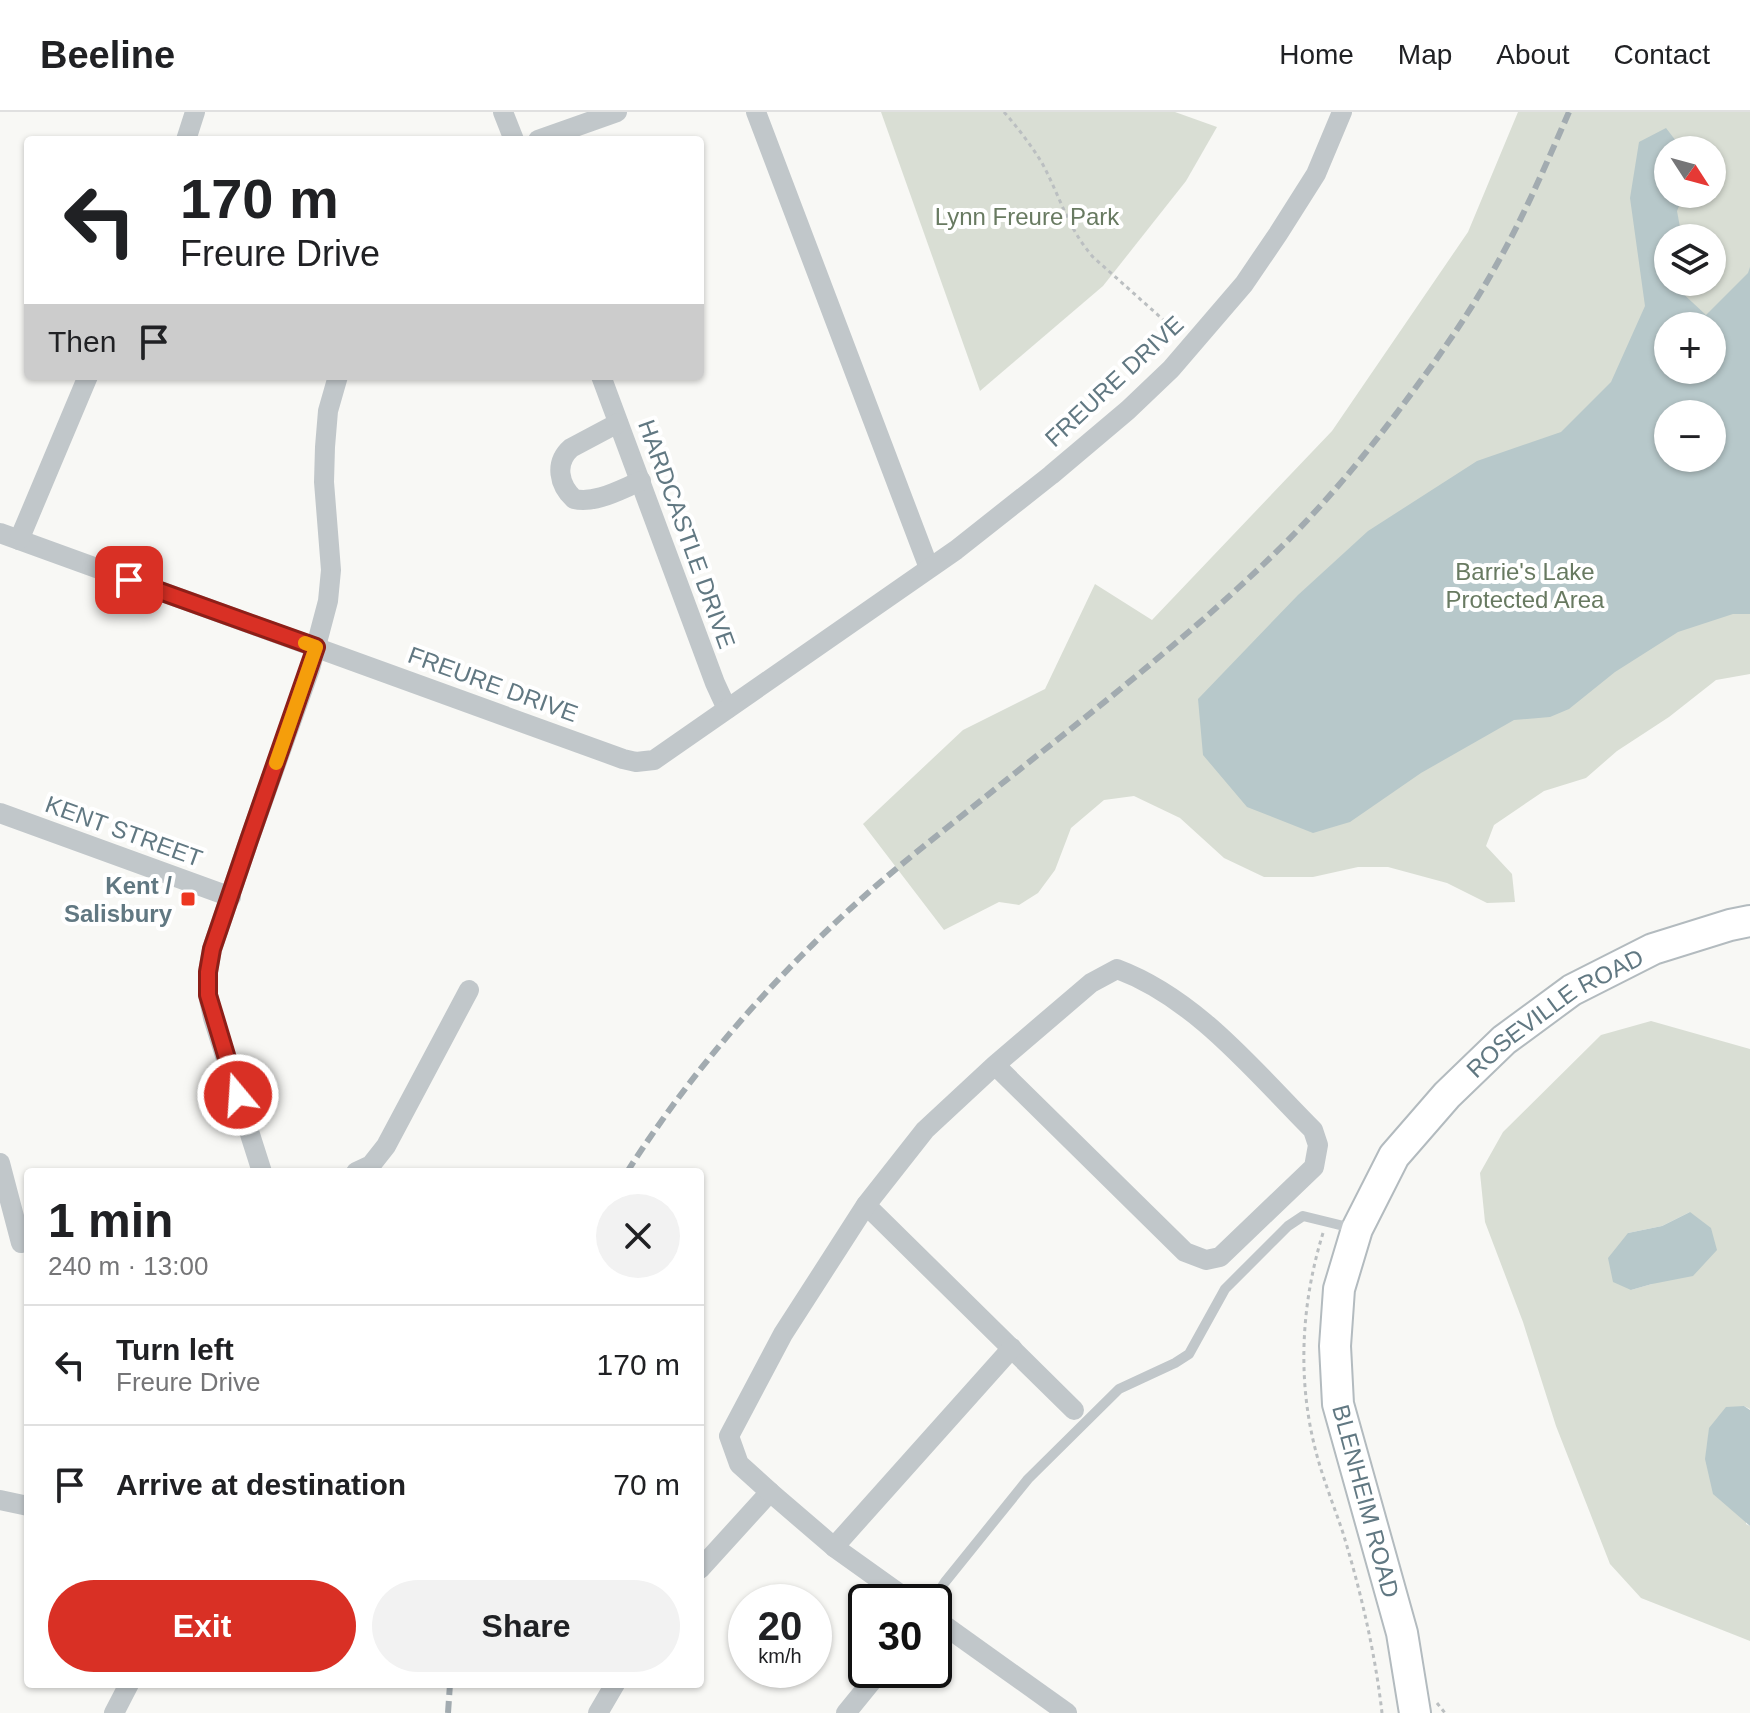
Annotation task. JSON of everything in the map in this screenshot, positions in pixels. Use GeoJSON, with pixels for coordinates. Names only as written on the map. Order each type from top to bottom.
{"type":"FeatureCollection","features":[{"type":"Feature","properties":{"kind":"main road","name":"ROSEVILLE ROAD"},"geometry":{"type":"LineString","coordinates":[[1394,1156],[1447,1095],[1504,1040],[1572,990],[1653,949],[1750,921]]}},
{"type":"Feature","properties":{"kind":"main road","name":"BLENHEIM ROAD"},"geometry":{"type":"LineString","coordinates":[[1394,1156],[1357,1229],[1339,1289],[1335,1346],[1338,1404],[1402,1633],[1435,1712]]}},
{"type":"Feature","properties":{"kind":"street"},"geometry":{"type":"LineString","coordinates":[[187,136],[195,112]]}},
{"type":"Feature","properties":{"kind":"street"},"geometry":{"type":"LineString","coordinates":[[503,112],[512,136]]}},
{"type":"Feature","properties":{"kind":"street"},"geometry":{"type":"LineString","coordinates":[[549,136],[617,112]]}},
{"type":"Feature","properties":{"kind":"street"},"geometry":{"type":"LineString","coordinates":[[756,112],[929,568]]}},
{"type":"Feature","properties":{"kind":"street","name":"FREURE DRIVE"},"geometry":{"type":"LineString","coordinates":[[9,537],[623,759],[636,762],[654,760],[956,550],[1128,410],[1171,369],[1244,284],[1316,174],[1342,112]]}},
{"type":"Feature","properties":{"kind":"street"},"geometry":{"type":"LineString","coordinates":[[9,537],[86,380]]}},
{"type":"Feature","properties":{"kind":"street"},"geometry":{"type":"LineString","coordinates":[[261,1168],[208,995],[208,972],[212,949],[316,647],[328,601],[331,570],[324,482],[325,447],[328,411],[337,380]]}},
{"type":"Feature","properties":{"kind":"street","name":"HARDCASTLE DRIVE"},"geometry":{"type":"LineString","coordinates":[[602,380],[727,709]]}},
{"type":"Feature","properties":{"kind":"street"},"geometry":{"type":"LineString","coordinates":[[618,423],[565,454],[560,468],[563,485],[574,499],[582,501],[641,481]]}},
{"type":"Feature","properties":{"kind":"street","name":"KENT STREET"},"geometry":{"type":"LineString","coordinates":[[0,813],[231,897]]}},
{"type":"Feature","properties":{"kind":"street"},"geometry":{"type":"LineString","coordinates":[[886,1584],[834,1547],[739,1464],[729,1436],[783,1334],[866,1205],[925,1130],[995,1065],[1091,983],[1117,969],[1174,999],[1210,1026],[1303,1119],[1313,1130],[1318,1145],[1314,1167],[1220,1257],[1206,1260],[1185,1252],[995,1065]]}},
{"type":"Feature","properties":{"kind":"street"},"geometry":{"type":"LineString","coordinates":[[365,1168],[371,1165],[386,1146],[469,990]]}},
{"type":"Feature","properties":{"kind":"street"},"geometry":{"type":"LineString","coordinates":[[0,1163],[21,1243]]}},
{"type":"Feature","properties":{"kind":"street"},"geometry":{"type":"LineString","coordinates":[[866,1205],[1074,1410]]}},
{"type":"Feature","properties":{"kind":"street"},"geometry":{"type":"LineString","coordinates":[[834,1547],[1012,1348]]}},
{"type":"Feature","properties":{"kind":"street"},"geometry":{"type":"LineString","coordinates":[[704,1565],[770,1492]]}},
{"type":"Feature","properties":{"kind":"street"},"geometry":{"type":"LineString","coordinates":[[0,1500],[24,1505]]}},
{"type":"Feature","properties":{"kind":"street"},"geometry":{"type":"LineString","coordinates":[[952,1631],[1067,1713]]}},
{"type":"Feature","properties":{"kind":"street"},"geometry":{"type":"LineString","coordinates":[[114,1713],[127,1688]]}},
{"type":"Feature","properties":{"kind":"street"},"geometry":{"type":"LineString","coordinates":[[598,1713],[613,1688]]}},
{"type":"Feature","properties":{"kind":"street"},"geometry":{"type":"LineString","coordinates":[[846,1713],[866,1688]]}},
{"type":"Feature","properties":{"kind":"lane"},"geometry":{"type":"LineString","coordinates":[[944,1584],[1028,1479],[1119,1389],[1189,1354],[1225,1289],[1288,1226],[1303,1216],[1357,1229]]}},
{"type":"Feature","properties":{"kind":"path"},"geometry":{"type":"LineString","coordinates":[[1004,112],[1026,137],[1042,164],[1082,245],[1192,345]]}},
{"type":"Feature","properties":{"kind":"green space","name":"Lynn Freure Park"},"geometry":{"type":"Polygon","coordinates":[[[881,112],[1175,112],[1217,127],[1186,181],[1103,286],[980,391],[881,112]]]}},
{"type":"Feature","properties":{"kind":"green space","name":"Barrie's Lake Protected Area"},"geometry":{"type":"Polygon","coordinates":[[[1518,112],[1750,112],[1750,674],[1716,680],[1669,717],[1617,751],[1586,778],[1544,791],[1494,825],[1486,846],[1512,874],[1515,902],[1487,903],[1447,883],[1388,867],[1358,867],[1313,877],[1264,877],[1224,858],[1180,818],[1134,796],[1104,800],[1071,828],[1055,870],[1038,893],[1019,905],[999,902],[944,930],[863,824],[963,730],[1045,689],[1095,584],[1152,620],[1332,431],[1468,232],[1518,112]]]}},
{"type":"Feature","properties":{"kind":"green space"},"geometry":{"type":"Polygon","coordinates":[[[1651,1021],[1750,1049],[1750,1409],[1744,1406],[1746,1524],[1750,1526],[1750,1641],[1641,1598],[1610,1564],[1556,1426],[1523,1322],[1485,1222],[1480,1173],[1503,1132],[1601,1035],[1651,1021]],[[1690,1212],[1662,1226],[1628,1233],[1631,1290],[1652,1284],[1690,1212]]]}},
{"type":"Feature","properties":{"kind":"shaded area"},"geometry":{"type":"Polygon","coordinates":[[[1666,128],[1672,136],[1654,136],[1654,208],[1678,208],[1679,224],[1654,224],[1654,296],[1686,296],[1703,312],[1654,312],[1654,384],[1726,384],[1726,312],[1709,312],[1748,273],[1750,267],[1750,614],[1733,614],[1678,632],[1615,672],[1569,709],[1550,717],[1514,720],[1421,773],[1350,822],[1313,833],[1247,807],[1203,755],[1198,699],[1298,595],[1368,531],[1477,461],[1561,432],[1611,382],[1645,306],[1630,198],[1639,142],[1666,128]]]}},
{"type":"Feature","properties":{"kind":"shaded area"},"geometry":{"type":"Polygon","coordinates":[[[1690,1212],[1711,1228],[1717,1250],[1693,1276],[1631,1290],[1613,1282],[1608,1258],[1628,1233],[1662,1226],[1690,1212]]]}},
{"type":"Feature","properties":{"kind":"shaded area"},"geometry":{"type":"Polygon","coordinates":[[[1744,1406],[1750,1410],[1750,1526],[1713,1494],[1705,1459],[1709,1428],[1726,1407],[1744,1406]]]}},
{"type":"Feature","properties":{"kind":"railway"},"geometry":{"type":"LineString","coordinates":[[630,1168],[676,1101],[730,1033],[819,939],[905,861],[1205,618],[1291,538],[1330,495],[1402,406],[1471,308],[1517,225],[1569,112]]}},
{"type":"Feature","properties":{"kind":"railway"},"geometry":{"type":"LineString","coordinates":[[448,1713],[450,1688]]}},
{"type":"Feature","properties":{"kind":"slow traffic"},"geometry":{"type":"LineString","coordinates":[[276,763],[316,647],[305,643]]}},
{"type":"Feature","properties":{"kind":"place","name":"Kent / Salisbury"},"geometry":{"type":"Point","coordinates":[188,899]}},
{"type":"Feature","properties":{"kind":"route"},"geometry":{"type":"LineString","coordinates":[[129,580],[316,647],[212,949],[208,995],[238,1095]]}}]}
